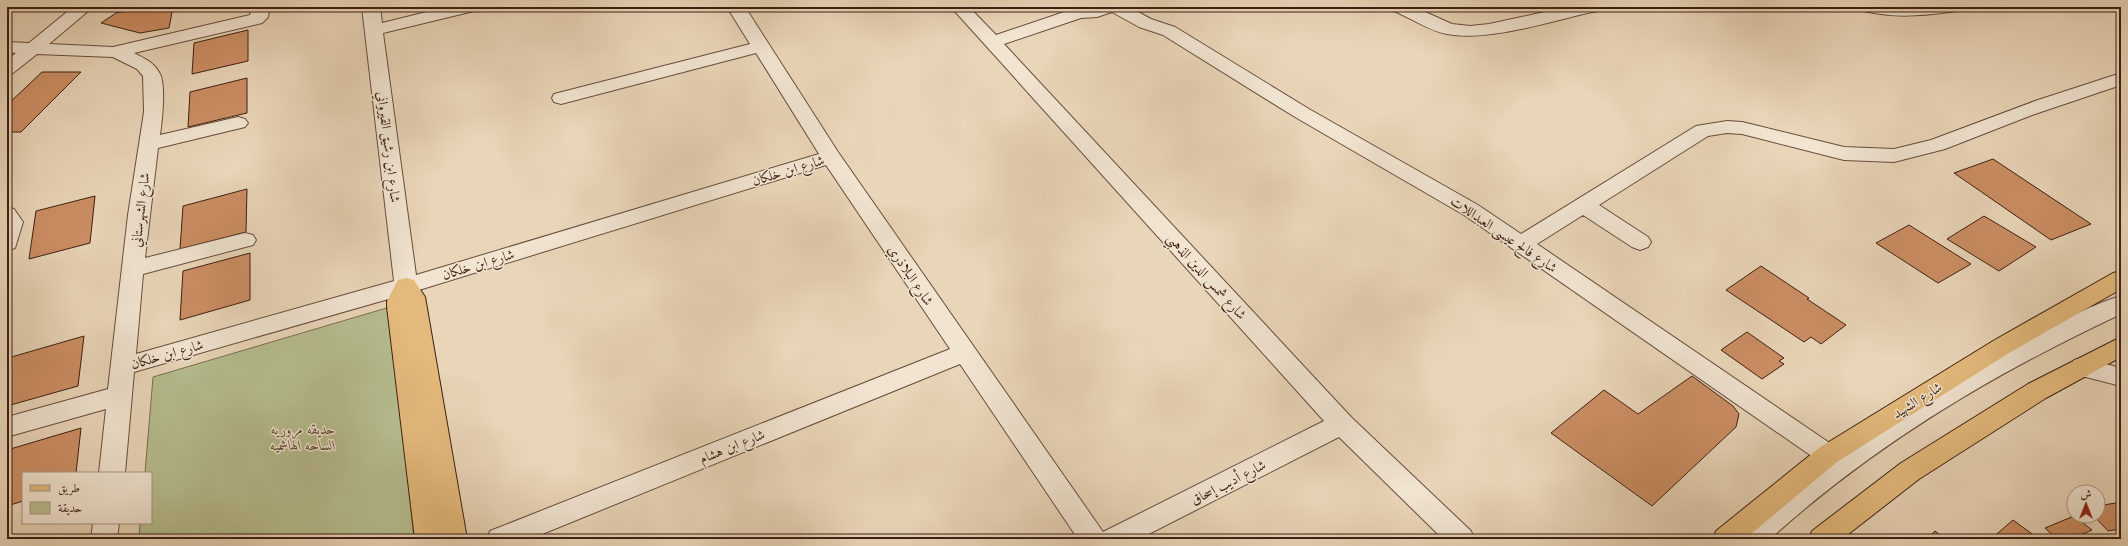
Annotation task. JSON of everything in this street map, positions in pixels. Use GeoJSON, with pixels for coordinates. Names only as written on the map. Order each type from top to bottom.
{"type":"FeatureCollection","features":[{"type":"Feature","properties":{"kind":"main road","name":"شارع الشهيد"},"geometry":{"type":"LineString","coordinates":[[1726,539],[1828,455],[2001,347],[2121,279]]}},
{"type":"Feature","properties":{"kind":"main road"},"geometry":{"type":"LineString","coordinates":[[406,286],[398,301],[398,307],[428,539]]}},
{"type":"Feature","properties":{"kind":"main road","name":"شارع ابن رشيق القيرواني"},"geometry":{"type":"LineString","coordinates":[[406,286],[414,297],[454,539]]}},
{"type":"Feature","properties":{"kind":"main road"},"geometry":{"type":"LineString","coordinates":[[1822,539],[1910,471],[2037,392],[2121,346]]}},
{"type":"Feature","properties":{"kind":"street"},"geometry":{"type":"LineString","coordinates":[[7,69],[31,48],[84,7]]}},
{"type":"Feature","properties":{"kind":"street"},"geometry":{"type":"LineString","coordinates":[[113,52],[256,19],[259,17],[260,7]]}},
{"type":"Feature","properties":{"kind":"street","name":"شارع ابن رشيق القيرواني"},"geometry":{"type":"LineString","coordinates":[[371,7],[406,286]]}},
{"type":"Feature","properties":{"kind":"street"},"geometry":{"type":"LineString","coordinates":[[374,30],[468,7]]}},
{"type":"Feature","properties":{"kind":"street","name":"شارع البلاذري"},"geometry":{"type":"LineString","coordinates":[[736,7],[831,157],[1092,539]]}},
{"type":"Feature","properties":{"kind":"street","name":"شارع شمس الدين الذهبي"},"geometry":{"type":"LineString","coordinates":[[960,7],[994,42],[1342,424],[1461,539]]}},
{"type":"Feature","properties":{"kind":"street"},"geometry":{"type":"LineString","coordinates":[[994,42],[1082,10],[1097,12],[1110,7]]}},
{"type":"Feature","properties":{"kind":"street","name":"شارع فالح عيسى العبداللات"},"geometry":{"type":"LineString","coordinates":[[1116,7],[1146,23],[1169,32],[1302,113],[1471,210],[1828,455]]}},
{"type":"Feature","properties":{"kind":"street","name":"شارع فالح عيسى العبداللات"},"geometry":{"type":"LineString","coordinates":[[1138,7],[1155,18],[1169,32]]}},
{"type":"Feature","properties":{"kind":"street"},"geometry":{"type":"LineString","coordinates":[[1400,7],[1448,29],[1470,31],[1592,7]]}},
{"type":"Feature","properties":{"kind":"street"},"geometry":{"type":"LineString","coordinates":[[1870,7],[1906,12],[1950,7]]}},
{"type":"Feature","properties":{"kind":"street"},"geometry":{"type":"LineString","coordinates":[[561,98],[762,46]]}},
{"type":"Feature","properties":{"kind":"street","name":"شارع الشهرستاني"},"geometry":{"type":"LineString","coordinates":[[7,47],[113,52],[125,55],[143,64],[152,75],[154,112],[138,215],[128,309],[124,366],[112,472]]}},
{"type":"Feature","properties":{"kind":"street"},"geometry":{"type":"LineString","coordinates":[[1521,244],[1702,130],[1727,127],[1742,128],[1829,151],[1878,156],[1900,155],[1920,151],[1994,122],[2121,79]]}},
{"type":"Feature","properties":{"kind":"street"},"geometry":{"type":"LineString","coordinates":[[150,144],[238,123]]}},
{"type":"Feature","properties":{"kind":"street","name":"شارع ابن خلكان"},"geometry":{"type":"LineString","coordinates":[[124,366],[406,286],[831,157]]}},
{"type":"Feature","properties":{"kind":"street"},"geometry":{"type":"LineString","coordinates":[[1584,204],[1640,242]]}},
{"type":"Feature","properties":{"kind":"street"},"geometry":{"type":"LineString","coordinates":[[7,214],[12,222],[7,243]]}},
{"type":"Feature","properties":{"kind":"street"},"geometry":{"type":"LineString","coordinates":[[133,269],[245,240]]}},
{"type":"Feature","properties":{"kind":"street"},"geometry":{"type":"LineString","coordinates":[[1751,539],[1820,481],[1882,435],[1935,400],[2042,341],[2121,304]]}},
{"type":"Feature","properties":{"kind":"street"},"geometry":{"type":"LineString","coordinates":[[1774,539],[1846,479],[1933,417],[2021,364],[2121,319]]}},
{"type":"Feature","properties":{"kind":"street","name":"شارع ابن هشام"},"geometry":{"type":"LineString","coordinates":[[500,539],[964,353]]}},
{"type":"Feature","properties":{"kind":"street"},"geometry":{"type":"LineString","coordinates":[[2082,367],[2121,377]]}},
{"type":"Feature","properties":{"kind":"street"},"geometry":{"type":"LineString","coordinates":[[10,426],[121,395]]}},
{"type":"Feature","properties":{"kind":"street","name":"شارع أديب إسحاق"},"geometry":{"type":"LineString","coordinates":[[1113,539],[1342,424]]}},
{"type":"Feature","properties":{"kind":"street"},"geometry":{"type":"LineString","coordinates":[[104,539],[106,524]]}},
{"type":"Feature","properties":{"kind":"green space","name":"حديقه مروريه الساحه الهاشميه"},"geometry":{"type":"Polygon","coordinates":[[[390,307],[414,539],[139,539],[140,524],[152,524],[152,472],[145,472],[153,377],[390,307]]]}},
{"type":"Feature","properties":{"kind":"building"},"geometry":{"type":"Polygon","coordinates":[[[146,7],[173,7],[169,28],[140,33],[101,23],[116,13],[146,7]]]}},
{"type":"Feature","properties":{"kind":"building"},"geometry":{"type":"Polygon","coordinates":[[[248,30],[248,61],[192,74],[194,43],[248,30]]]}},
{"type":"Feature","properties":{"kind":"building"},"geometry":{"type":"Polygon","coordinates":[[[42,72],[81,72],[21,132],[7,132],[7,105],[42,72]]]}},
{"type":"Feature","properties":{"kind":"building"},"geometry":{"type":"Polygon","coordinates":[[[247,78],[247,113],[188,127],[190,92],[247,78]]]}},
{"type":"Feature","properties":{"kind":"building"},"geometry":{"type":"Polygon","coordinates":[[[1993,159],[2091,224],[2051,240],[1954,173],[1993,159]]]}},
{"type":"Feature","properties":{"kind":"building"},"geometry":{"type":"Polygon","coordinates":[[[247,189],[246,232],[180,249],[183,206],[247,189]]]}},
{"type":"Feature","properties":{"kind":"building"},"geometry":{"type":"Polygon","coordinates":[[[95,196],[90,243],[29,259],[36,211],[95,196]]]}},
{"type":"Feature","properties":{"kind":"building"},"geometry":{"type":"Polygon","coordinates":[[[1984,216],[2036,247],[1999,271],[1947,239],[1984,216]]]}},
{"type":"Feature","properties":{"kind":"building"},"geometry":{"type":"Polygon","coordinates":[[[1909,225],[1971,264],[1938,283],[1876,243],[1909,225]]]}},
{"type":"Feature","properties":{"kind":"building"},"geometry":{"type":"Polygon","coordinates":[[[250,253],[250,300],[180,320],[183,271],[250,253]]]}},
{"type":"Feature","properties":{"kind":"building"},"geometry":{"type":"Polygon","coordinates":[[[1761,266],[1846,325],[1821,344],[1811,337],[1804,342],[1726,290],[1761,266]]]}},
{"type":"Feature","properties":{"kind":"building"},"geometry":{"type":"Polygon","coordinates":[[[1747,332],[1784,358],[1779,361],[1784,364],[1762,379],[1721,350],[1747,332]]]}},
{"type":"Feature","properties":{"kind":"building"},"geometry":{"type":"Polygon","coordinates":[[[84,336],[78,386],[7,406],[8,358],[84,336]]]}},
{"type":"Feature","properties":{"kind":"building"},"geometry":{"type":"Polygon","coordinates":[[[1692,376],[1733,406],[1739,414],[1736,427],[1652,506],[1551,433],[1604,390],[1638,414],[1692,376]]]}},
{"type":"Feature","properties":{"kind":"building"},"geometry":{"type":"Polygon","coordinates":[[[81,428],[76,472],[22,472],[22,501],[7,506],[7,450],[81,428]]]}},
{"type":"Feature","properties":{"kind":"building"},"geometry":{"type":"Polygon","coordinates":[[[2121,502],[2121,529],[2108,531],[2101,524],[2106,524],[2106,505],[2121,502]]]}},
{"type":"Feature","properties":{"kind":"building"},"geometry":{"type":"Polygon","coordinates":[[[2066,519],[2066,524],[2084,524],[2092,530],[2071,539],[2057,539],[2045,528],[2066,519]]]}},
{"type":"Feature","properties":{"kind":"building"},"geometry":{"type":"Polygon","coordinates":[[[2013,520],[2039,539],[1991,539],[2013,520]]]}},
{"type":"Feature","properties":{"kind":"building"},"geometry":{"type":"Polygon","coordinates":[[[1935,531],[1945,539],[1927,539],[1935,531]]]}}]}
